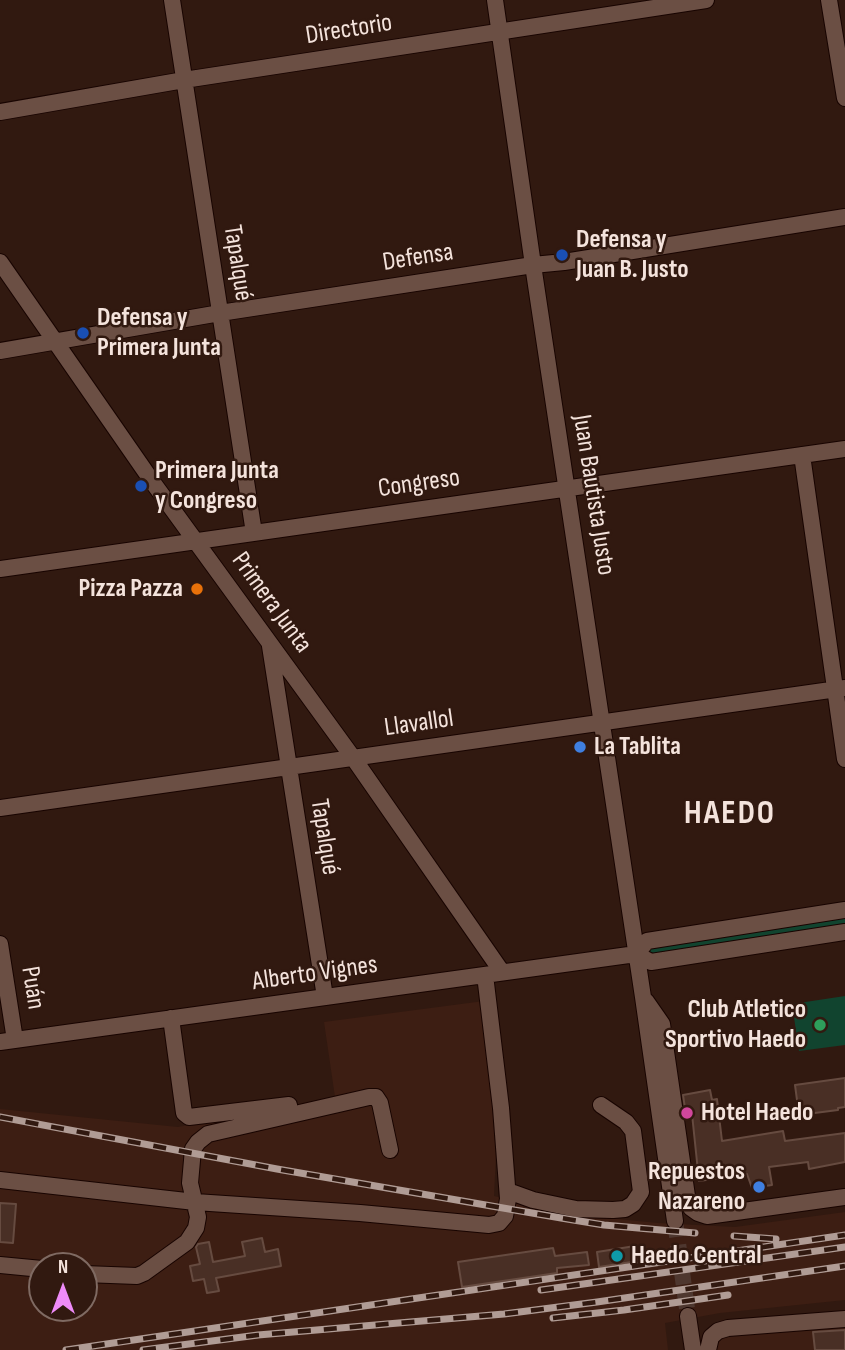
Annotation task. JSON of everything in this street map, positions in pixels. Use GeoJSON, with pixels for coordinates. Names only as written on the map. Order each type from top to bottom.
{"type":"FeatureCollection","features":[{"type":"Feature","properties":{"kind":"street","name":"Tapalqué"},"geometry":{"type":"LineString","coordinates":[[172,0],[254,533]]}},
{"type":"Feature","properties":{"kind":"street","name":"Juan Bautista Justo"},"geometry":{"type":"LineString","coordinates":[[495,0],[675,1221]]}},
{"type":"Feature","properties":{"kind":"street","name":"Directorio"},"geometry":{"type":"LineString","coordinates":[[0,112],[184,80],[706,0]]}},
{"type":"Feature","properties":{"kind":"street"},"geometry":{"type":"LineString","coordinates":[[829,0],[845,98]]}},
{"type":"Feature","properties":{"kind":"street","name":"Defensa"},"geometry":{"type":"LineString","coordinates":[[0,351],[220,313],[845,217]]}},
{"type":"Feature","properties":{"kind":"street","name":"Primera Junta"},"geometry":{"type":"LineString","coordinates":[[0,262],[196,541],[354,758],[493,974]]}},
{"type":"Feature","properties":{"kind":"street","name":"Congreso"},"geometry":{"type":"LineString","coordinates":[[0,569],[845,449]]}},
{"type":"Feature","properties":{"kind":"street"},"geometry":{"type":"LineString","coordinates":[[802,455],[840,689],[845,759]]}},
{"type":"Feature","properties":{"kind":"street","name":"Tapalqué"},"geometry":{"type":"LineString","coordinates":[[270,643],[325,997]]}},
{"type":"Feature","properties":{"kind":"street","name":"Llavallol"},"geometry":{"type":"LineString","coordinates":[[0,808],[840,689]]}},
{"type":"Feature","properties":{"kind":"street","name":"Alberto Vignes"},"geometry":{"type":"LineString","coordinates":[[636,954],[647,941],[845,910]]}},
{"type":"Feature","properties":{"kind":"street","name":"Alberto Vignes"},"geometry":{"type":"LineString","coordinates":[[8,1041],[636,954],[651,962],[845,932]]}},
{"type":"Feature","properties":{"kind":"street","name":"Puán"},"geometry":{"type":"LineString","coordinates":[[0,944],[8,1041]]}},
{"type":"Feature","properties":{"kind":"street"},"geometry":{"type":"LineString","coordinates":[[0,1180],[195,1202],[489,1225],[499,1223],[505,1216],[509,1199],[493,974]]}},
{"type":"Feature","properties":{"kind":"street","name":"Juan Bautista Justo"},"geometry":{"type":"LineString","coordinates":[[643,997],[662,1024],[691,1208],[707,1216],[845,1197]]}},
{"type":"Feature","properties":{"kind":"street"},"geometry":{"type":"LineString","coordinates":[[171,1018],[184,1113],[189,1117],[289,1105]]}},
{"type":"Feature","properties":{"kind":"street"},"geometry":{"type":"LineString","coordinates":[[98,1275],[137,1276],[187,1242],[196,1228],[198,1217],[190,1183],[194,1149],[208,1134],[376,1097],[380,1103],[390,1150]]}},
{"type":"Feature","properties":{"kind":"street"},"geometry":{"type":"LineString","coordinates":[[508,1191],[576,1209],[625,1209],[633,1204],[641,1192],[633,1131],[626,1122],[601,1105]]}},
{"type":"Feature","properties":{"kind":"street"},"geometry":{"type":"LineString","coordinates":[[0,1265],[28,1268]]}},
{"type":"Feature","properties":{"kind":"street"},"geometry":{"type":"LineString","coordinates":[[688,1316],[693,1350]]}},
{"type":"Feature","properties":{"kind":"street"},"geometry":{"type":"LineString","coordinates":[[709,1343],[718,1331],[728,1328],[845,1319]]}},
{"type":"Feature","properties":{"kind":"shaded area"},"geometry":{"type":"Polygon","coordinates":[[[484,1001],[496,1153],[494,1196],[567,1214],[735,1227],[845,1212],[845,1300],[720,1313],[665,1323],[668,1350],[0,1350],[0,1109],[178,1127],[335,1097],[324,1022],[484,1001]]]}},
{"type":"Feature","properties":{"kind":"shaded area"},"geometry":{"type":"Polygon","coordinates":[[[845,1327],[845,1350],[711,1350],[716,1341],[728,1336],[845,1327]]]}},
{"type":"Feature","properties":{"kind":"green space"},"geometry":{"type":"Polygon","coordinates":[[[845,917],[845,927],[655,954],[649,950],[650,947],[845,917]]]}},
{"type":"Feature","properties":{"kind":"green space","name":"Club Atletico Sportivo Haedo"},"geometry":{"type":"Polygon","coordinates":[[[845,996],[845,1045],[799,1051],[792,1004],[845,996]]]}},
{"type":"Feature","properties":{"kind":"building"},"geometry":{"type":"Polygon","coordinates":[[[845,1078],[845,1107],[799,1115],[795,1085],[845,1078]]]}},
{"type":"Feature","properties":{"kind":"building"},"geometry":{"type":"Polygon","coordinates":[[[710,1090],[712,1100],[717,1099],[722,1141],[783,1131],[785,1141],[845,1133],[845,1162],[809,1169],[808,1162],[769,1167],[772,1185],[752,1188],[747,1174],[699,1181],[692,1114],[686,1115],[683,1095],[710,1090]]]}},
{"type":"Feature","properties":{"kind":"building"},"geometry":{"type":"Polygon","coordinates":[[[0,1203],[16,1204],[13,1243],[0,1242],[0,1203]]]}},
{"type":"Feature","properties":{"kind":"building"},"geometry":{"type":"Polygon","coordinates":[[[262,1238],[265,1252],[278,1249],[281,1266],[216,1278],[219,1291],[207,1293],[204,1279],[193,1281],[190,1266],[200,1264],[196,1247],[198,1244],[209,1242],[213,1262],[245,1256],[242,1242],[262,1238]]]}},
{"type":"Feature","properties":{"kind":"building","name":"Haedo Central"},"geometry":{"type":"Polygon","coordinates":[[[635,1246],[638,1261],[599,1267],[597,1252],[635,1246]]]}},
{"type":"Feature","properties":{"kind":"building"},"geometry":{"type":"Polygon","coordinates":[[[553,1248],[555,1256],[587,1252],[589,1265],[557,1268],[557,1273],[462,1287],[458,1262],[553,1248]]]}},
{"type":"Feature","properties":{"kind":"building"},"geometry":{"type":"Polygon","coordinates":[[[845,1330],[845,1350],[815,1350],[813,1332],[845,1330]]]}},
{"type":"Feature","properties":{"kind":"tunnel"},"geometry":{"type":"LineString","coordinates":[[675,1221],[688,1316]]}},
{"type":"Feature","properties":{"kind":"railway"},"geometry":{"type":"LineString","coordinates":[[0,1117],[561,1218],[604,1225],[695,1233]]}},
{"type":"Feature","properties":{"kind":"railway"},"geometry":{"type":"LineString","coordinates":[[66,1350],[845,1235]]}},
{"type":"Feature","properties":{"kind":"railway"},"geometry":{"type":"LineString","coordinates":[[734,1236],[776,1239]]}},
{"type":"Feature","properties":{"kind":"railway"},"geometry":{"type":"LineString","coordinates":[[541,1290],[845,1247]]}},
{"type":"Feature","properties":{"kind":"railway"},"geometry":{"type":"LineString","coordinates":[[143,1350],[258,1335],[504,1314],[845,1266]]}},
{"type":"Feature","properties":{"kind":"railway"},"geometry":{"type":"LineString","coordinates":[[553,1318],[728,1295]]}},
{"type":"Feature","properties":{"kind":"place","name":"Defensa y Juan B. Justo"},"geometry":{"type":"Point","coordinates":[562,255]}},
{"type":"Feature","properties":{"kind":"place","name":"Defensa y Primera Junta"},"geometry":{"type":"Point","coordinates":[83,333]}},
{"type":"Feature","properties":{"kind":"place","name":"Primera Junta y Congreso"},"geometry":{"type":"Point","coordinates":[141,486]}},
{"type":"Feature","properties":{"kind":"place","name":"Pizza Pazza"},"geometry":{"type":"Point","coordinates":[197,589]}},
{"type":"Feature","properties":{"kind":"place","name":"La Tablita"},"geometry":{"type":"Point","coordinates":[580,747]}},
{"type":"Feature","properties":{"kind":"place","name":"Club Atletico Sportivo Haedo"},"geometry":{"type":"Point","coordinates":[820,1025]}},
{"type":"Feature","properties":{"kind":"place","name":"Hotel Haedo"},"geometry":{"type":"Point","coordinates":[687,1113]}},
{"type":"Feature","properties":{"kind":"place","name":"Repuestos Nazareno"},"geometry":{"type":"Point","coordinates":[759,1187]}},
{"type":"Feature","properties":{"kind":"place","name":"Haedo Central"},"geometry":{"type":"Point","coordinates":[617,1256]}},
{"type":"Feature","properties":{"kind":"district","name":"HAEDO"},"geometry":{"type":"Point","coordinates":[730,815]}}]}
